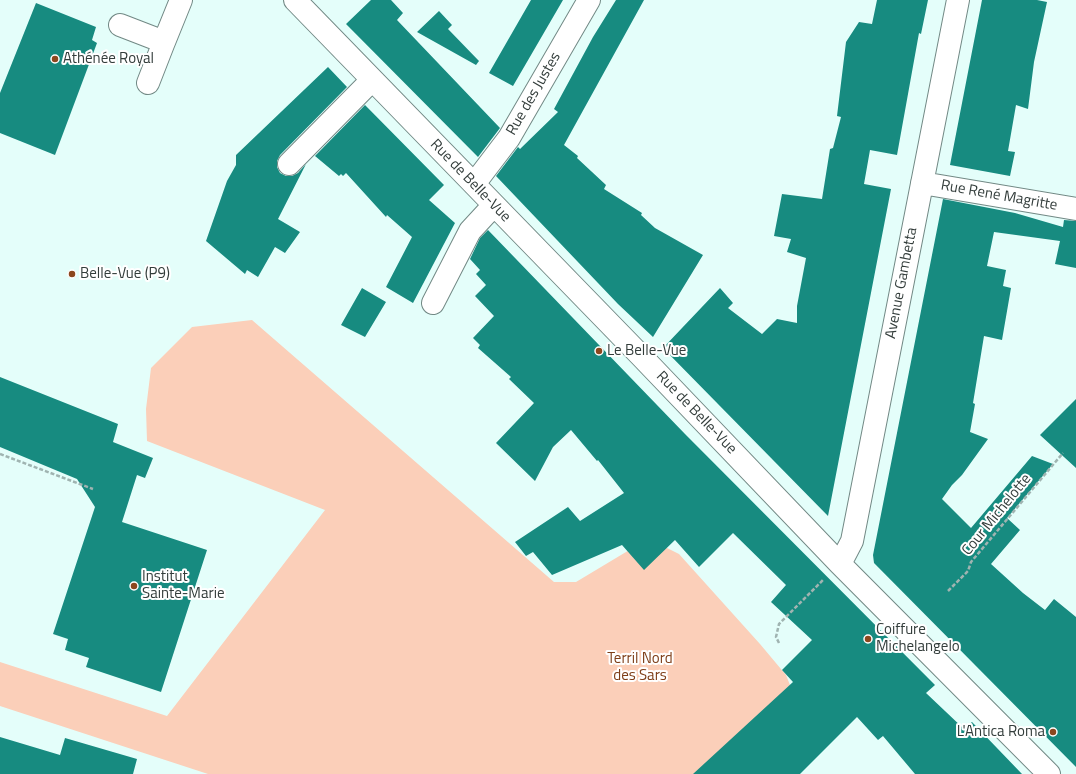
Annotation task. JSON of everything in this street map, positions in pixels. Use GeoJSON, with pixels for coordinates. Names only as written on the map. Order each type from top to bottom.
{"type":"FeatureCollection","features":[{"type":"Feature","properties":{"kind":"street"},"geometry":{"type":"LineString","coordinates":[[148,84],[181,0]]}},
{"type":"Feature","properties":{"kind":"street","name":"Rue de Belle-Vue"},"geometry":{"type":"LineString","coordinates":[[294,0],[642,357],[840,564],[1049,774]]}},
{"type":"Feature","properties":{"kind":"street","name":"Rue des Justes"},"geometry":{"type":"LineString","coordinates":[[474,184],[509,138],[589,0]]}},
{"type":"Feature","properties":{"kind":"street","name":"Avenue Gambetta"},"geometry":{"type":"LineString","coordinates":[[840,564],[852,541],[958,0]]}},
{"type":"Feature","properties":{"kind":"street"},"geometry":{"type":"LineString","coordinates":[[120,25],[164,42]]}},
{"type":"Feature","properties":{"kind":"street"},"geometry":{"type":"LineString","coordinates":[[289,164],[372,80]]}},
{"type":"Feature","properties":{"kind":"street","name":"Rue René Magritte"},"geometry":{"type":"LineString","coordinates":[[922,182],[1076,209]]}},
{"type":"Feature","properties":{"kind":"street"},"geometry":{"type":"LineString","coordinates":[[433,303],[470,231],[494,206]]}},
{"type":"Feature","properties":{"kind":"path","name":"Cour Michelotte"},"geometry":{"type":"LineString","coordinates":[[948,590],[968,571],[971,562],[1063,453]]}},
{"type":"Feature","properties":{"kind":"path"},"geometry":{"type":"LineString","coordinates":[[0,454],[93,490]]}},
{"type":"Feature","properties":{"kind":"path"},"geometry":{"type":"LineString","coordinates":[[780,643],[776,637],[779,624],[840,564]]}},
{"type":"Feature","properties":{"kind":"green space","name":"Terril Nord des Sars"},"geometry":{"type":"Polygon","coordinates":[[[252,320],[554,582],[576,582],[636,546],[657,543],[679,554],[786,675],[792,690],[709,774],[208,774],[0,706],[0,662],[167,716],[325,510],[147,441],[146,409],[151,368],[192,327],[252,320]]]}},
{"type":"Feature","properties":{"kind":"building"},"geometry":{"type":"Polygon","coordinates":[[[371,0],[391,0],[403,13],[397,20],[500,128],[478,157],[346,24],[371,0]]]}},
{"type":"Feature","properties":{"kind":"building"},"geometry":{"type":"Polygon","coordinates":[[[531,0],[563,0],[513,86],[489,73],[531,0]]]}},
{"type":"Feature","properties":{"kind":"building"},"geometry":{"type":"Polygon","coordinates":[[[616,0],[644,0],[564,145],[578,156],[577,158],[606,185],[604,189],[642,213],[641,215],[655,228],[703,255],[653,337],[618,304],[496,176],[518,147],[520,149],[558,112],[554,109],[593,37],[616,0]]]}},
{"type":"Feature","properties":{"kind":"building"},"geometry":{"type":"Polygon","coordinates":[[[877,0],[928,0],[921,34],[919,33],[897,155],[870,150],[864,184],[891,189],[828,516],[663,348],[720,288],[733,303],[728,308],[762,334],[777,319],[797,323],[797,306],[806,258],[787,252],[791,239],[774,236],[782,194],[822,199],[830,149],[833,148],[841,117],[837,116],[846,42],[859,22],[872,24],[877,0]]]}},
{"type":"Feature","properties":{"kind":"building"},"geometry":{"type":"Polygon","coordinates":[[[982,0],[1037,0],[1047,2],[1034,62],[1028,109],[1016,105],[1008,151],[1015,152],[1010,176],[950,165],[982,0]]]}},
{"type":"Feature","properties":{"kind":"building"},"geometry":{"type":"Polygon","coordinates":[[[36,3],[96,27],[92,40],[97,43],[55,155],[0,133],[0,93],[36,3]]]}},
{"type":"Feature","properties":{"kind":"building"},"geometry":{"type":"Polygon","coordinates":[[[439,11],[452,25],[448,29],[479,61],[476,65],[417,32],[439,11]]]}},
{"type":"Feature","properties":{"kind":"building"},"geometry":{"type":"Polygon","coordinates":[[[328,67],[347,87],[280,155],[277,161],[277,167],[280,173],[286,176],[292,176],[298,173],[306,164],[278,219],[300,232],[285,253],[275,247],[258,277],[247,270],[245,274],[206,241],[227,181],[236,165],[236,155],[328,67]]]}},
{"type":"Feature","properties":{"kind":"building"},"geometry":{"type":"Polygon","coordinates":[[[365,105],[444,185],[429,200],[455,223],[413,303],[386,287],[412,237],[387,215],[386,217],[346,173],[343,176],[341,174],[339,176],[315,156],[365,105]]]}},
{"type":"Feature","properties":{"kind":"building"},"geometry":{"type":"Polygon","coordinates":[[[943,199],[1015,213],[1063,227],[1064,220],[1076,221],[1076,268],[1055,264],[1060,241],[994,232],[987,266],[1006,270],[1003,286],[1011,288],[1002,340],[984,336],[973,403],[975,404],[970,432],[988,439],[962,475],[952,485],[942,499],[971,528],[1032,456],[1053,464],[1007,518],[1020,530],[991,564],[1023,593],[1045,610],[1054,599],[1076,617],[1076,767],[874,563],[873,555],[943,199]]]}},
{"type":"Feature","properties":{"kind":"building"},"geometry":{"type":"Polygon","coordinates":[[[488,230],[685,434],[935,685],[926,693],[964,729],[972,722],[1022,774],[915,774],[883,736],[878,740],[857,717],[800,774],[693,774],[793,682],[782,670],[812,640],[771,602],[786,585],[733,533],[699,567],[675,540],[644,570],[622,545],[552,575],[533,552],[526,556],[515,542],[568,507],[580,521],[624,493],[598,460],[597,461],[571,430],[553,447],[535,481],[496,443],[534,403],[509,379],[511,377],[478,348],[480,345],[473,338],[494,316],[475,296],[486,285],[476,274],[480,270],[470,259],[480,238],[488,230]]]}},
{"type":"Feature","properties":{"kind":"building"},"geometry":{"type":"Polygon","coordinates":[[[362,288],[386,302],[365,337],[341,325],[362,288]]]}},
{"type":"Feature","properties":{"kind":"building"},"geometry":{"type":"Polygon","coordinates":[[[0,377],[118,424],[113,442],[153,458],[145,478],[137,475],[122,522],[207,550],[161,692],[86,667],[89,658],[65,650],[68,639],[53,634],[95,507],[77,479],[0,447],[0,377]]]}},
{"type":"Feature","properties":{"kind":"building"},"geometry":{"type":"Polygon","coordinates":[[[1076,399],[1076,468],[1040,435],[1076,399]]]}},
{"type":"Feature","properties":{"kind":"building"},"geometry":{"type":"Polygon","coordinates":[[[0,737],[60,755],[65,738],[137,759],[133,774],[0,774],[0,737]]]}},
{"type":"Feature","properties":{"kind":"place","name":"Athénée Royal"},"geometry":{"type":"Point","coordinates":[55,59]}},
{"type":"Feature","properties":{"kind":"place","name":"Belle-Vue (P9)"},"geometry":{"type":"Point","coordinates":[72,274]}},
{"type":"Feature","properties":{"kind":"place","name":"Le Belle-Vue"},"geometry":{"type":"Point","coordinates":[599,351]}},
{"type":"Feature","properties":{"kind":"place","name":"Institut Sainte-Marie"},"geometry":{"type":"Point","coordinates":[134,586]}},
{"type":"Feature","properties":{"kind":"place","name":"Coiffure Michelangelo"},"geometry":{"type":"Point","coordinates":[868,639]}},
{"type":"Feature","properties":{"kind":"place","name":"L'Antica Roma"},"geometry":{"type":"Point","coordinates":[1053,732]}}]}
